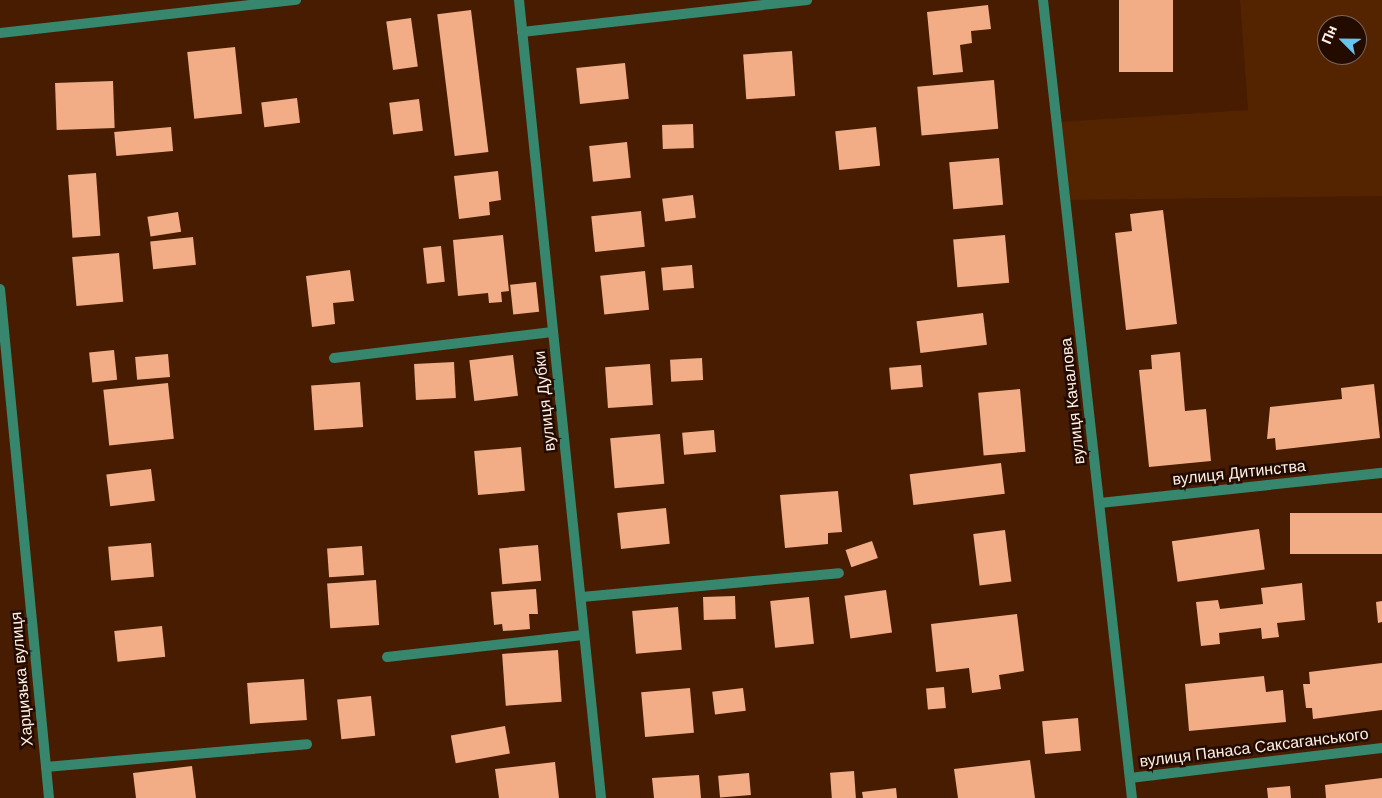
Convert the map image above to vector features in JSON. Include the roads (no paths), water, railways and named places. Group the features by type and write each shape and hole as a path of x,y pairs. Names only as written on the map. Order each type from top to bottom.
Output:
{"street":[{"path":"0,32 296,0"},
{"name":"вулиця Дубки","path":"519,0 552,332 582,598 583,636 601,798"},
{"path":"522,32 807,0"},
{"name":"вулиця Качалова","path":"1043,0 1132,798"},
{"name":"Харцизька вулиця","path":"0,289 48,798"},
{"path":"334,358 552,332"},
{"name":"вулиця Дитинства","path":"1100,503 1382,473"},
{"path":"582,598 840,573"},
{"path":"387,657 583,636"},
{"path":"46,767 307,744"},
{"name":"вулиця Панаса Саксаганського","path":"1130,778 1382,748"}]}
